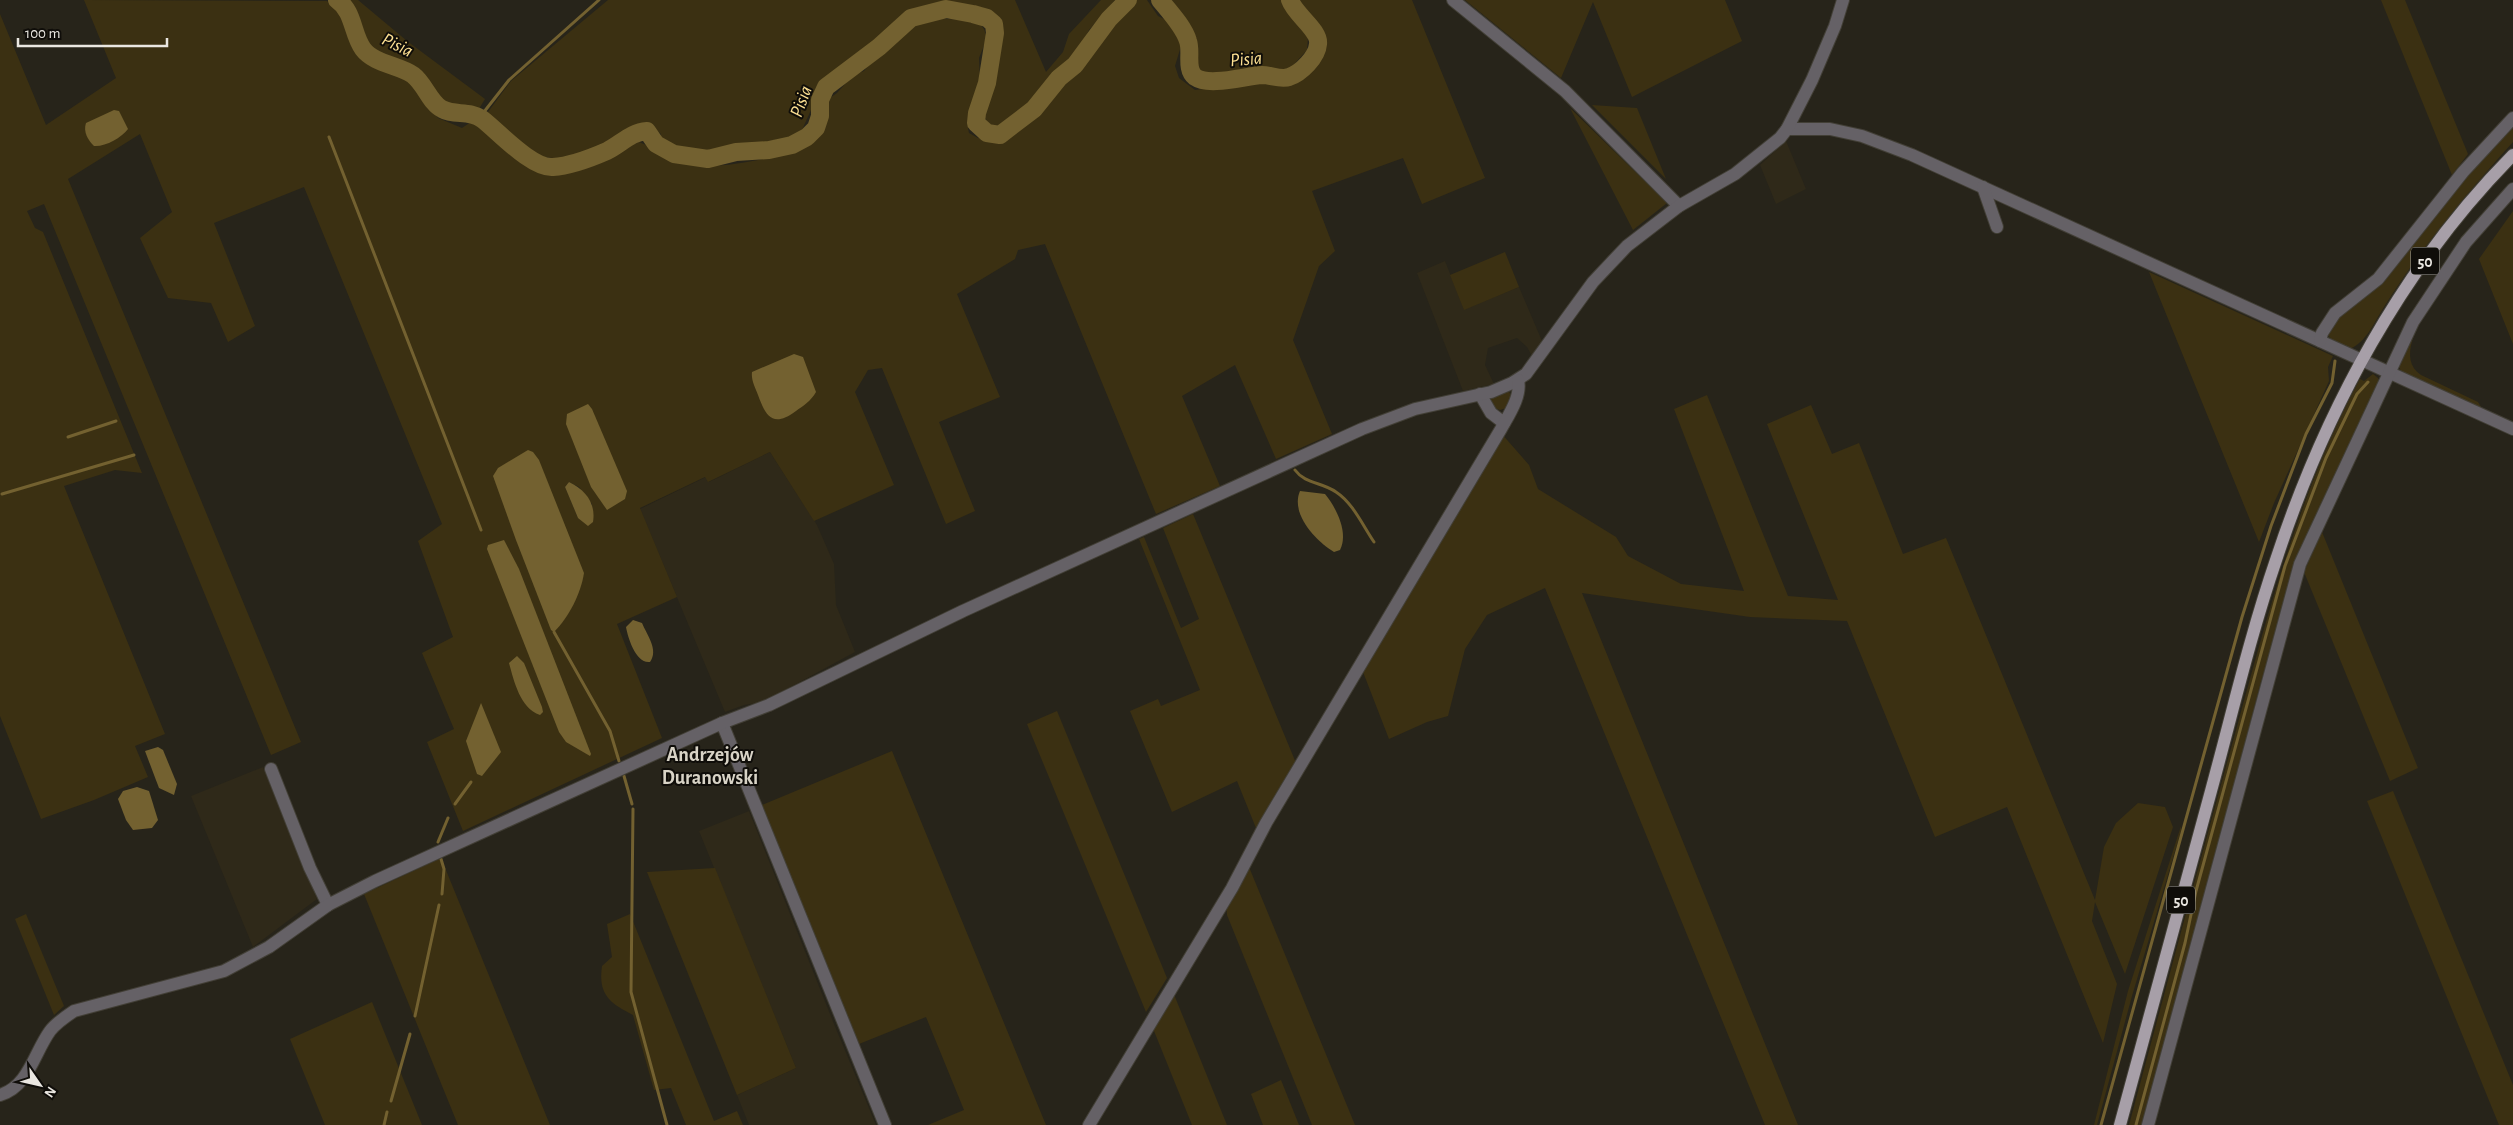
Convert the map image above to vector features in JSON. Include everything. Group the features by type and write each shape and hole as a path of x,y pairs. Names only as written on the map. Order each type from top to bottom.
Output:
{"main road":[{"name":"50","path":"2120,1125 2266,589 2308,471 2362,360 2422,266 2466,208 2513,155"}],"street":[{"path":"1454,0 1566,91 1679,206"},
{"path":"0,1095 12,1090 20,1082 50,1031 57,1023 74,1011 224,971 269,947 328,905 461,841 722,722 769,705 971,607 1362,429 1415,410 1480,394 1518,380 1537,360 1603,270 1640,234 1679,206 1735,174 1755,160 1787,129 1812,80 1835,26 1843,0"},
{"path":"2320,341 2322,333 2335,313 2378,279 2463,172 2513,118"},
{"path":"1787,129 1830,129 1862,136 1983,187 2513,429"},
{"path":"1983,187 1997,227"},
{"path":"2148,1125 2300,564 2413,322 2466,242 2513,189"},
{"path":"1089,1125 1232,888 1266,824 1357,674 1504,423 1516,398 1519,386 1518,380"},
{"path":"1480,394 1491,413 1504,423"},
{"path":"722,722 885,1125"},
{"path":"271,769 310,868 328,905"}],"shaded area":[{"path":"84,0 327,1 341,16 353,46 365,59 414,80 438,118 462,128 471,122 478,122 506,148 530,166 554,174 576,170 639,142 685,162 705,166 759,160 778,155 810,141 819,132 822,125 824,102 837,93 853,75 864,71 875,57 914,22 929,18 968,20 980,24 984,29 987,38 979,58 980,82 968,128 969,133 978,138 991,137 997,141 1006,141 1036,114 1099,44 1124,10 1136,0 1147,0 1158,16 1166,20 1180,41 1181,46 1175,66 1179,78 1195,90 1252,81 1279,85 1287,84 1297,79 1309,69 1323,53 1324,40 1317,28 1294,0 1412,0 1485,178 1422,204 1403,158 1312,191 1335,251 1319,266 1293,340 1332,434 1276,459 1235,365 1182,396 1220,486 1156,514 1045,244 1018,250 1015,259 957,294 1000,397 939,422 975,511 946,524 882,368 868,370 855,392 894,485 814,521 770,452 708,482 705,477 640,508 677,597 617,624 662,738 463,831 427,742 454,729 422,653 453,637 418,541 442,524 304,187 214,223 255,326 228,342 211,303 168,298 140,238 172,212 140,134 68,179 301,742 271,755 44,204 27,211 35,228 43,232 142,473 115,470 64,486 165,734 135,746 148,777 94,800 41,819 0,716 0,14 46,125 116,78","holes":["569,482 579,487 592,504 592,513 578,518 565,487"]},
{"path":"345,0 358,0 407,41 485,99 477,112 447,109 440,103 424,79 402,64 369,48 362,40 357,29 356,13"},
{"path":"608,0 1015,0 1046,72 1063,52 1069,34 1101,0 1115,0 1089,30 1081,47 1070,61 1026,108 1007,124 996,128 987,121 984,113 985,102 991,88 997,61 999,32 995,15 982,7 928,7 902,18 862,52 838,68 816,90 811,110 802,130 792,138 771,144 741,144 701,154 661,144 661,134 650,126 638,126 626,134 593,149 561,159 535,156 485,116 511,81"},
{"path":"1167,0 1282,0 1288,13 1308,37 1307,50 1288,71 1247,70 1221,75 1207,74 1200,71 1191,35"},
{"path":"1465,0 1725,0 1742,41 1632,97 1593,2 1561,78"},
{"path":"2381,0 2405,0 2468,154 2452,175"},
{"path":"1592,105 1637,108 1666,179"},
{"path":"1570,108 1667,203 1633,230"},
{"path":"114,110 119,111 128,129 112,141 94,146 87,136 85,130 86,123"},
{"path":"2513,122 2513,142 2478,181 2429,243 2398,285 2365,337 2355,347 2348,350 2331,339 2328,335 2330,327"},
{"path":"1786,141 1806,189 1776,204 1760,165"},
{"path":"2513,211 2513,344 2479,259"},
{"path":"1505,252 1519,287 1464,310 1450,275"},
{"path":"1445,261 1464,309 1519,287 1542,341 1532,356 1527,347 1517,338 1488,348 1485,365 1494,384 1463,391 1417,273"},
{"path":"2149,272 2333,356 2328,367 2329,381 2274,503 2259,542"},
{"path":"2427,305 2415,332 2410,351 2414,368 2421,375 2478,402 2483,410 2402,375 2399,366"},
{"path":"794,354 803,357 816,392 809,401 788,416 781,419 771,418 761,403 752,378 752,372"},
{"path":"2373,374 2378,378 2379,382 2269,656 2261,681 2145,1125 2129,1125 2247,689 2287,553 2320,464 2339,421 2360,379 2364,381"},
{"path":"1509,391 1511,396 1506,408 1500,410 1494,408 1489,398"},
{"path":"1707,395 1788,596 1838,600 1767,424 1811,405 1832,454 1859,443 1903,554 1946,538 2095,900 2104,847 2116,823 2138,803 2165,807 2173,827 2125,974 2095,902 2092,921 2117,984 2103,1043 2007,807 1935,837 1847,621 1750,617 1582,593 1798,1125 1765,1125 1545,588 1487,615 1465,649 1448,716 1427,722 1389,739 1363,672 1501,433 1529,465 1538,489 1616,537 1628,556 1681,584 1744,591 1674,409"},
{"path":"588,404 592,409 627,491 625,499 607,510 591,487 566,424 567,414"},
{"path":"528,450 533,452 539,460 584,573 574,604 554,632 551,630 493,476 498,468"},
{"path":"770,452 817,525 834,564 836,605 855,652 763,702 744,705 725,712 640,509 706,477 709,482"},
{"path":"569,482 585,493 591,504 594,515 593,522 588,526 578,518 565,487"},
{"path":"1300,491 1325,494 1329,499 1337,513 1342,528 1343,536 1340,550 1334,552 1306,526 1299,509"},
{"path":"1193,514 1296,763 1258,833 1237,781 1172,812 1130,711 1158,699 1161,706 1200,690 1139,539 1144,537 1181,628 1199,619 1163,528"},
{"path":"2322,532 2418,768 2390,781 2304,572"},
{"path":"504,540 519,569 591,754 590,756 566,742 559,732 487,549 488,545"},
{"path":"633,620 642,623 651,642 653,653 650,662 645,662 637,655 631,643 626,627"},
{"path":"517,656 524,663 542,707 543,712 540,715 527,706 516,686 509,663"},
{"path":"481,703 501,752 482,776 477,774 466,741"},
{"path":"1057,711 1167,978 1146,1012 1027,724"},
{"path":"158,747 163,750 177,784 174,795 159,788 145,751"},
{"path":"892,751 1046,1125 928,1125 964,1110 926,1017 859,1044 762,805"},
{"path":"263,767 317,899 253,947 191,796"},
{"path":"137,787 149,791 158,820 152,828 133,830 126,820 118,799 123,791"},
{"path":"2393,791 2513,1085 2513,1125 2499,1125 2367,801"},
{"path":"749,811 876,1125 749,1125 737,1095 796,1068 699,831"},
{"path":"2181,826 2097,1125 2094,1125 2128,991"},
{"path":"441,858 550,1125 458,1125 364,894"},
{"path":"1249,867 1355,1125 1312,1125 1227,915 1226,902"},
{"path":"715,868 796,1068 737,1095 647,872"},
{"path":"26,914 64,1006 54,1015 15,919"},
{"path":"630,914 714,1121 737,1111 743,1125 686,1125 671,1088 654,1090 633,1015 612,1002 604,991 602,984 602,966 612,957 607,924"},
{"path":"1173,992 1227,1125 1192,1125 1152,1026"},
{"path":"372,1002 422,1125 325,1125 290,1039"},
{"path":"1281,1080 1299,1125 1263,1125 1251,1094"}],"waterway":[{"name":"Pisia","path":"337,0 347,10 359,43 373,58 413,75 434,102 442,109 477,116 526,156 535,162 553,167 594,156 607,151 631,136 647,131 656,144 674,154 708,159 736,152 769,150 792,145 807,137 816,128 820,116 820,100 826,87 879,47 911,18 946,9 987,18 994,24 995,33 987,83 977,113 976,123 987,133 1000,135 1034,109 1059,78 1075,65 1109,19 1128,0"},
{"path":"480,117 509,80 599,0"},
{"name":"Pisia","path":"1160,0 1176,19 1186,36 1189,45 1189,65 1192,74 1201,80 1209,81 1262,75 1286,78 1294,75 1308,64 1315,54 1318,39 1290,0"},
{"path":"329,137 481,530"},
{"path":"2101,1125 2242,617 2271,526 2306,434 2332,383 2335,361"},
{"path":"2136,1125 2185,943 2196,891 2285,566 2326,458 2357,394 2368,382"},
{"path":"68,437 116,421"},
{"path":"2,494 134,455"},
{"path":"1295,470 1304,478 1336,492 1348,502 1374,542"},
{"path":"554,632 610,731 619,761"},
{"path":"624,776 632,804"},
{"path":"455,804 471,782"},
{"path":"633,809 631,992 667,1125"},
{"path":"438,842 448,818"},
{"path":"441,859 444,869 442,894"},
{"path":"415,1016 439,905"},
{"path":"391,1101 410,1034"},
{"path":"384,1125 387,1112"}],"district":[{"name":"Andrzejów Duranowski","path":"710,766"}]}
